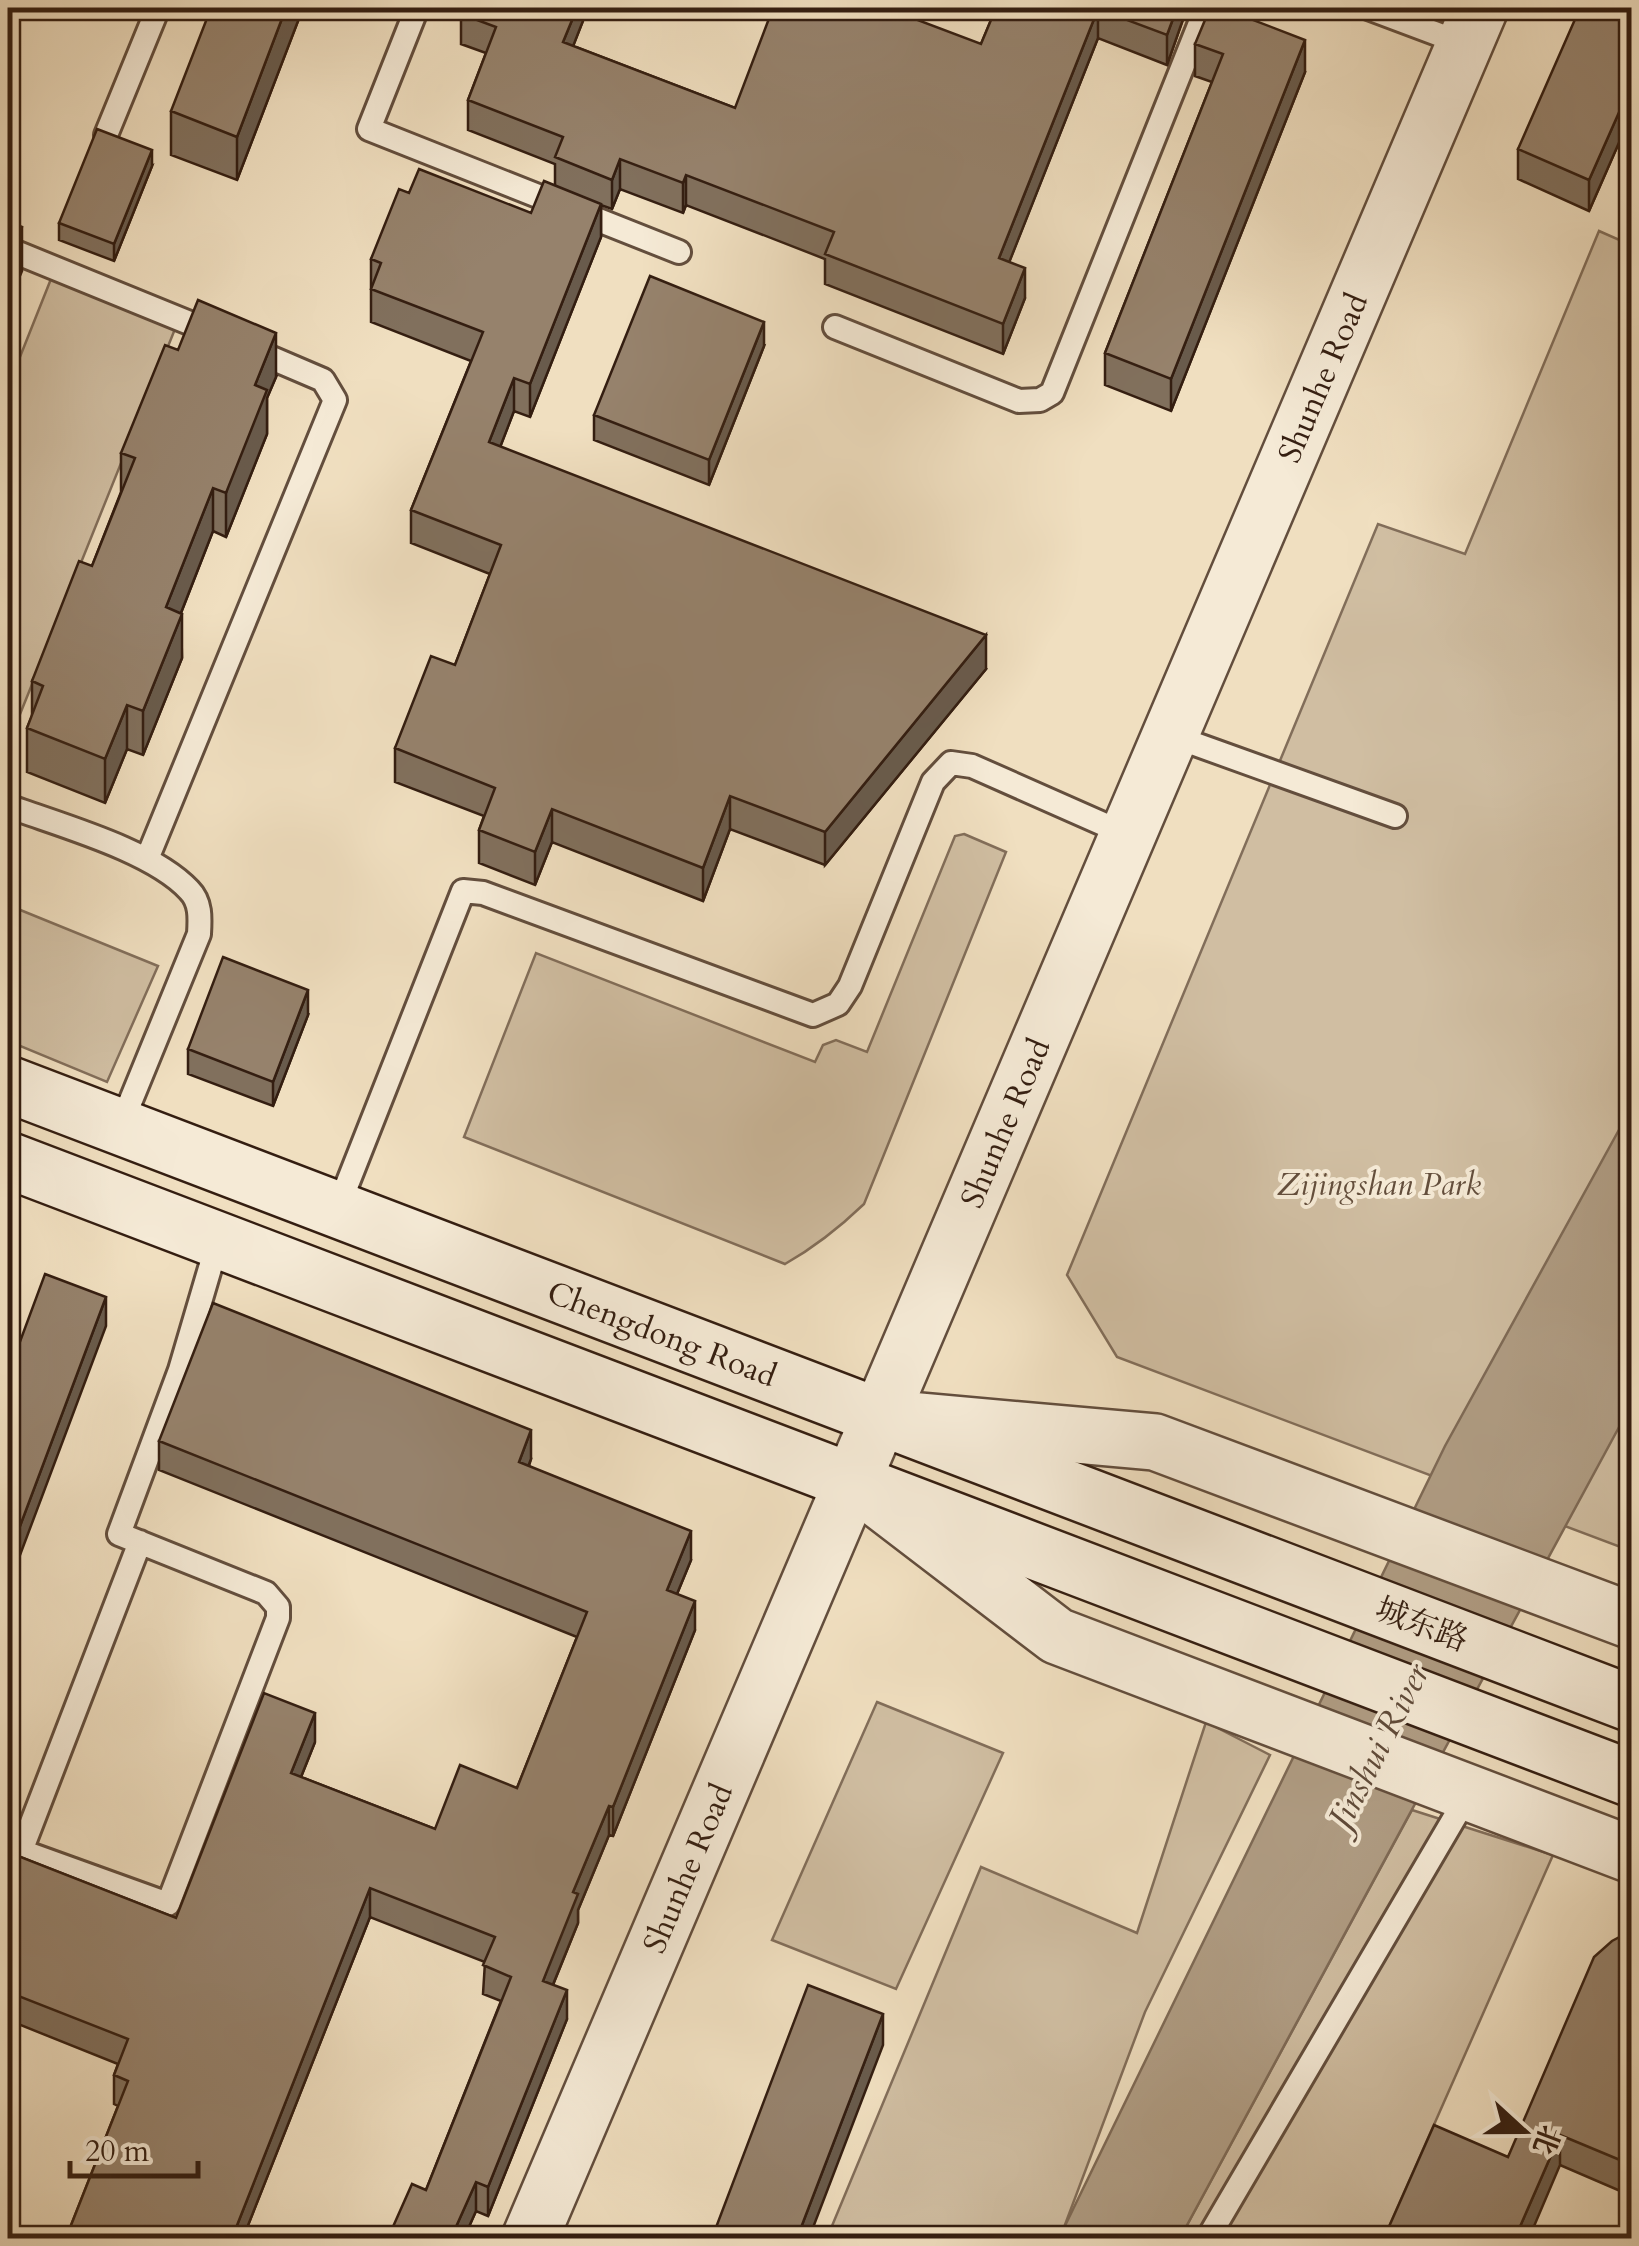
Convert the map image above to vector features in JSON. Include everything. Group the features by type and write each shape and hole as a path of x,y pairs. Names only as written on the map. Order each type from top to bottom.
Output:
{"street":[{"name":"Shunhe Road","path":"530,2238 856,1484 880,1418 1472,26"},
{"name":"Chengdong Road","path":"8,1084 1317,1585"},
{"path":"8,1160 1632,1779"},
{"path":"880,1418 1156,1442 1632,1621"},
{"path":"856,1484 1057,1636 1632,1855"},
{"name":"城东路","path":"1317,1585 1632,1704"}],"lane":[{"path":"106,135 158,8"},
{"path":"416,8 369,128 679,252"},
{"path":"835,327 1019,401 1040,400 1052,393 1206,8"},
{"path":"1368,8 1472,26"},
{"path":"8,249 323,380 335,400 147,859"},
{"path":"1170,735 1395,816"},
{"path":"337,1210 464,892 483,893 812,1016 838,1004 850,986 932,782 951,763 972,766 1128,835"},
{"path":"8,806 147,859 191,891 200,911 199,934 120,1127"},
{"path":"140,1542 20,1851 168,1904 278,1618 278,1607 266,1592 140,1542 119,1534 180,1370 218,1240"},
{"path":"1208,2238 1469,1793"}],"green space":[{"name":"Zijingshan Park","path":"1599,231 1631,245 1631,1551 1117,1357 1067,1275 1378,524 1465,554"},
{"path":"51,279 175,329 8,744 8,387"},
{"path":"964,834 1006,852 864,1204 796,1258 785,1264 464,1137 536,953 815,1062 823,1045 836,1040 867,1052 955,836"},
{"path":"8,905 158,966 107,1082 8,1041"},
{"path":"877,1702 1003,1753 896,1989 772,1940"},
{"path":"1206,1722 1270,1755 1145,2012 1060,2238 827,2238 981,1867 1137,1933"},
{"path":"1412,1810 1553,1855 1384,2238 1180,2238"}],"water":[{"name":"Jinshui River","path":"1631,1108 1631,1405 1180,2238 1059,2238 1445,1446"}],"building":[{"path":"211,8 286,8 237,137 171,111"},
{"path":"464,8 577,8 563,42 735,108 773,8 886,8 981,44 996,8 1177,8 1167,35 1098,9 999,258 1025,268 1003,324 825,254 834,232 686,175 683,183 620,159 612,180 555,157 563,137 468,100 496,27 461,14"},
{"path":"1210,8 1222,8 1305,40 1171,379 1105,353 1223,54 1195,44"},
{"path":"1580,8 1632,8 1632,83 1589,180 1518,149"},
{"path":"97,129 152,150 114,244 59,223"},
{"path":"419,169 531,213 544,181 601,204 530,384 514,378 489,442 986,635 825,832 730,796 703,868 552,809 535,852 479,830 495,788 395,748 431,656 455,665 501,545 411,510 483,332 371,289 381,263 371,259 399,189 409,193"},
{"path":"8,221 22,227 8,262"},
{"path":"650,276 764,322 709,460 594,415"},
{"path":"198,300 276,333 255,385 267,390 226,493 213,488 166,607 182,614 143,711 127,705 105,759 27,728 43,686 32,681 79,561 92,566 135,458 121,453 165,345 178,350"},
{"path":"223,957 308,990 273,1082 188,1049"},
{"path":"45,1274 106,1297 8,1558 8,1374"},
{"path":"213,1303 531,1430 519,1462 691,1531 667,1590 695,1601 613,1807 609,1806 573,1892 578,1894 543,1981 567,1990 488,2187 476,2182 451,2238 388,2238 412,2184 426,2190 511,1977 483,1965 495,1937 370,1888 232,2238 66,2238 128,2081 114,2075 128,2039 8,1992 8,1852 176,1918 264,1693 315,1713 291,1773 435,1829 460,1765 517,1788 587,1612 159,1441"},
{"path":"1629,1932 1632,2165 1560,2135 1515,2238 1384,2238 1434,2125 1508,2157 1594,1957"},
{"path":"808,1985 883,2014 797,2238 712,2238"}]}
